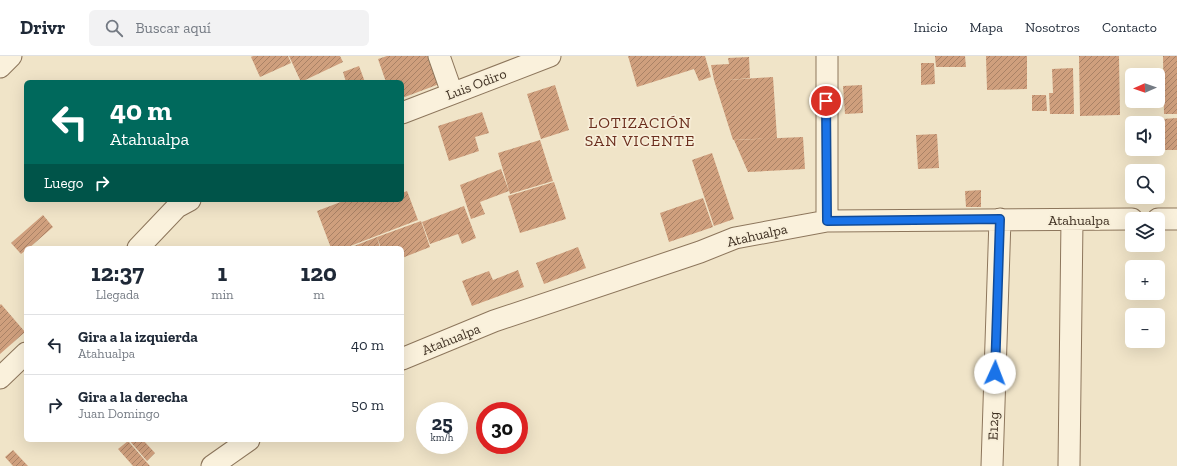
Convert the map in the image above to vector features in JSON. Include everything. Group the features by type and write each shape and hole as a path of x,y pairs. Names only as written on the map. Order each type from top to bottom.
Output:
{"street":[{"path":"0,67 11,56"},
{"path":"439,56 452,93"},
{"name":"Luis Odiro","path":"404,112 550,56"},
{"path":"826,56 827,221"},
{"path":"151,244 177,207 186,202"},
{"name":"E12g","path":"992,466 1000,219"},
{"name":"Atahualpa","path":"404,358 494,321 700,252 735,238 827,221 1125,219"},
{"path":"1165,219 1177,219"},
{"path":"1069,466 1072,220"},
{"path":"0,378 24,355"},
{"path":"212,466 246,442"}],"building":[{"path":"288,56 291,63 260,77 251,57"},
{"path":"289,56 340,56 343,62 305,80 300,80"},
{"path":"387,56 432,56 442,83 404,97 404,80 385,80 378,59"},
{"path":"628,56 705,56 711,77 699,81 694,69 637,87"},
{"path":"935,56 965,56 966,67 936,67"},
{"path":"986,56 1027,56 1027,89 987,90"},
{"path":"1079,56 1119,56 1120,115 1080,116"},
{"path":"1163,56 1177,56 1177,114 1164,114 1165,68 1163,68"},
{"path":"749,57 750,78 729,80 773,77 777,138 733,140 714,80 711,65 729,64 728,58"},
{"path":"921,63 934,63 935,84 921,85"},
{"path":"359,66 364,80 345,80 343,72"},
{"path":"1073,68 1074,114 1050,114 1049,93 1053,93 1052,69"},
{"path":"555,85 569,130 541,139 527,94"},
{"path":"862,85 863,113 845,114 843,86"},
{"path":"1032,95 1046,95 1047,111 1032,111"},
{"path":"482,112 489,133 475,137 479,151 449,161 438,126"},
{"path":"1177,118 1177,150 1165,150 1165,119"},
{"path":"937,134 939,168 918,169 916,135"},
{"path":"803,137 805,169 748,172 734,140"},
{"path":"540,140 553,181 510,194 498,153"},
{"path":"712,153 734,219 714,226 692,160"},
{"path":"501,169 509,191 480,202 485,214 471,219 460,185"},
{"path":"554,182 566,219 520,233 508,196"},
{"path":"981,190 981,207 966,207 965,191"},
{"path":"407,191 418,220 350,246 330,246 317,211 341,202 404,202 404,192"},
{"path":"703,198 713,227 669,242 660,213"},
{"path":"464,206 476,238 462,244 458,234 430,244 422,222"},
{"path":"43,215 53,227 31,246 24,246 24,252 21,254 11,243"},
{"path":"421,221 430,247 404,257 404,246 380,246 377,237"},
{"path":"377,237 379,246 354,246"},
{"path":"578,247 586,268 544,284 536,263"},
{"path":"518,270 524,287 472,306 462,281 489,271 493,280"},
{"path":"1,304 24,331 24,333 0,354"},
{"path":"129,442 150,466 133,466 118,449"},
{"path":"131,442 145,442 155,453 147,461"},
{"path":"13,450 28,466 13,466 5,457"}],"district":[{"name":"LOTIZACIÓN SAN VICENTE","path":"640,131"}],"route":[{"path":"826,101 827,221 1000,219 995,373"}]}
